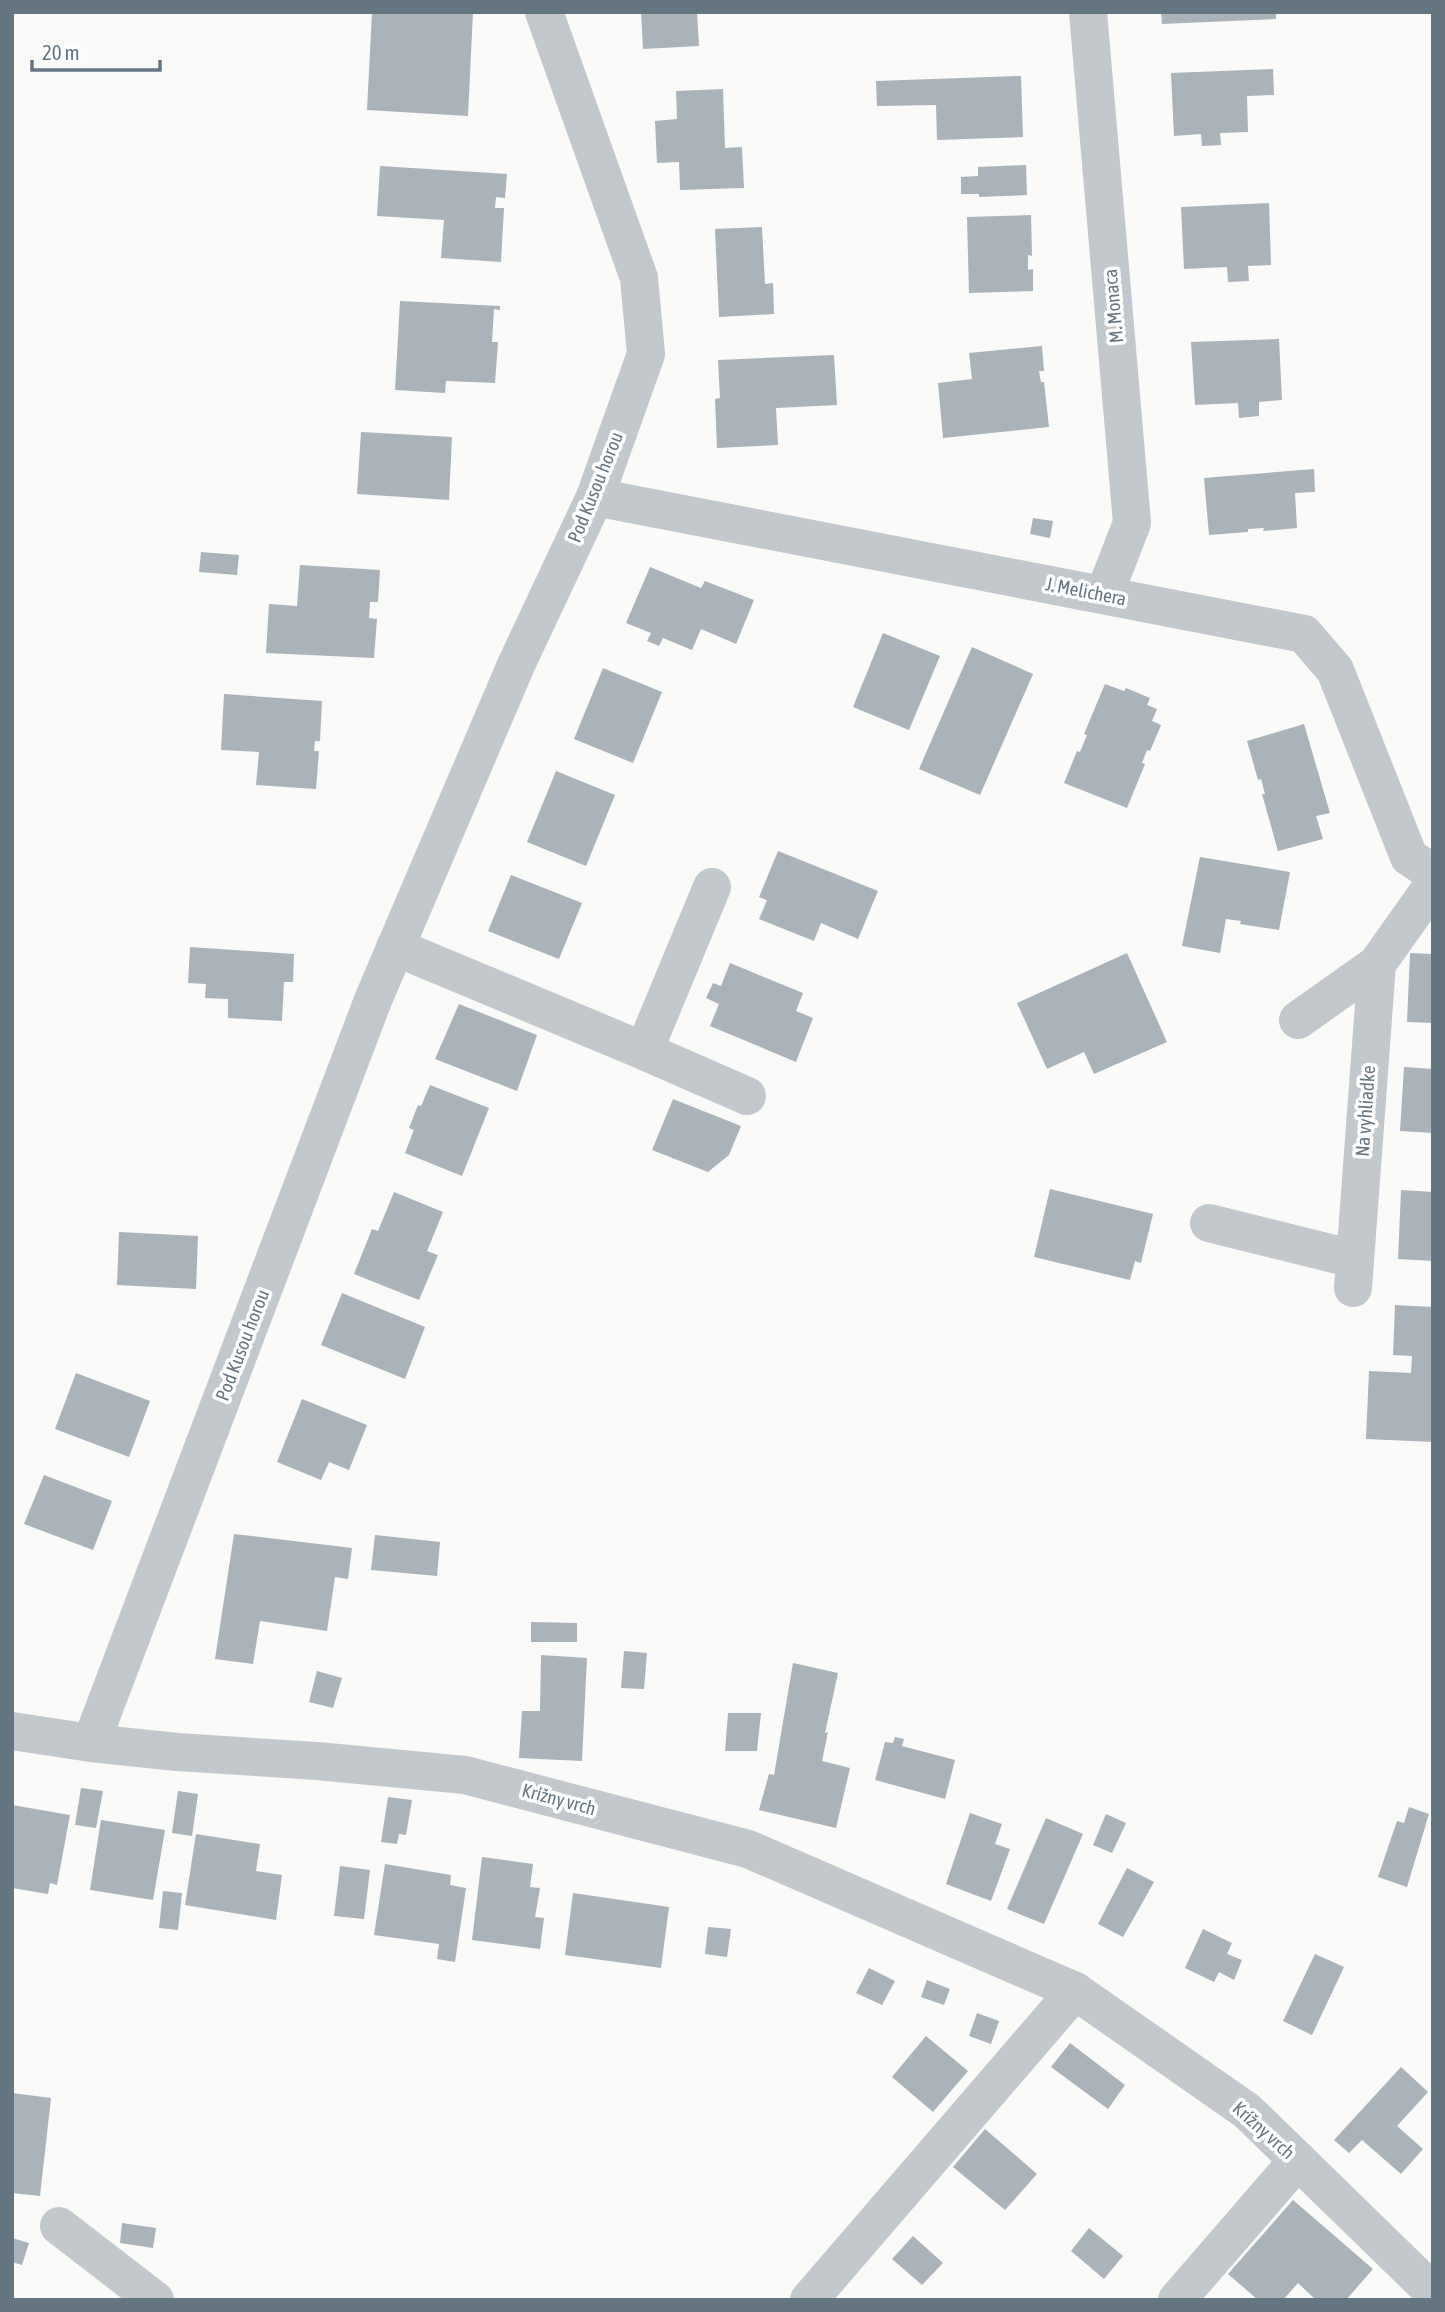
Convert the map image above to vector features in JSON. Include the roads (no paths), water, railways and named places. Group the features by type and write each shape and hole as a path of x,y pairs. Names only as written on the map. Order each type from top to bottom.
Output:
{"street":[{"name":"Pod Kusou horou","path":"91,1743 373,1000 516,665 594,497 646,354 639,278 544,12"},
{"name":"M. Monaca","path":"1088,12 1132,523 1104,595"},
{"name":"J. Melichera","path":"594,497 1304,634 1335,670 1409,857 1433,873"},
{"path":"1298,1020 1377,964 1433,885"},
{"path":"643,1051 712,887"},
{"path":"395,947 747,1096"},
{"name":"Na vyhliadke","path":"1209,1223 1353,1274 1377,964"},
{"name":"Krížny vrch","path":"12,1731 91,1743 465,1775 748,1849 1075,1991 1247,2111 1433,2292"},
{"path":"809,2300 1075,1991"},
{"path":"1177,2300 1298,2160"},
{"path":"59,2226 155,2300"}]}
